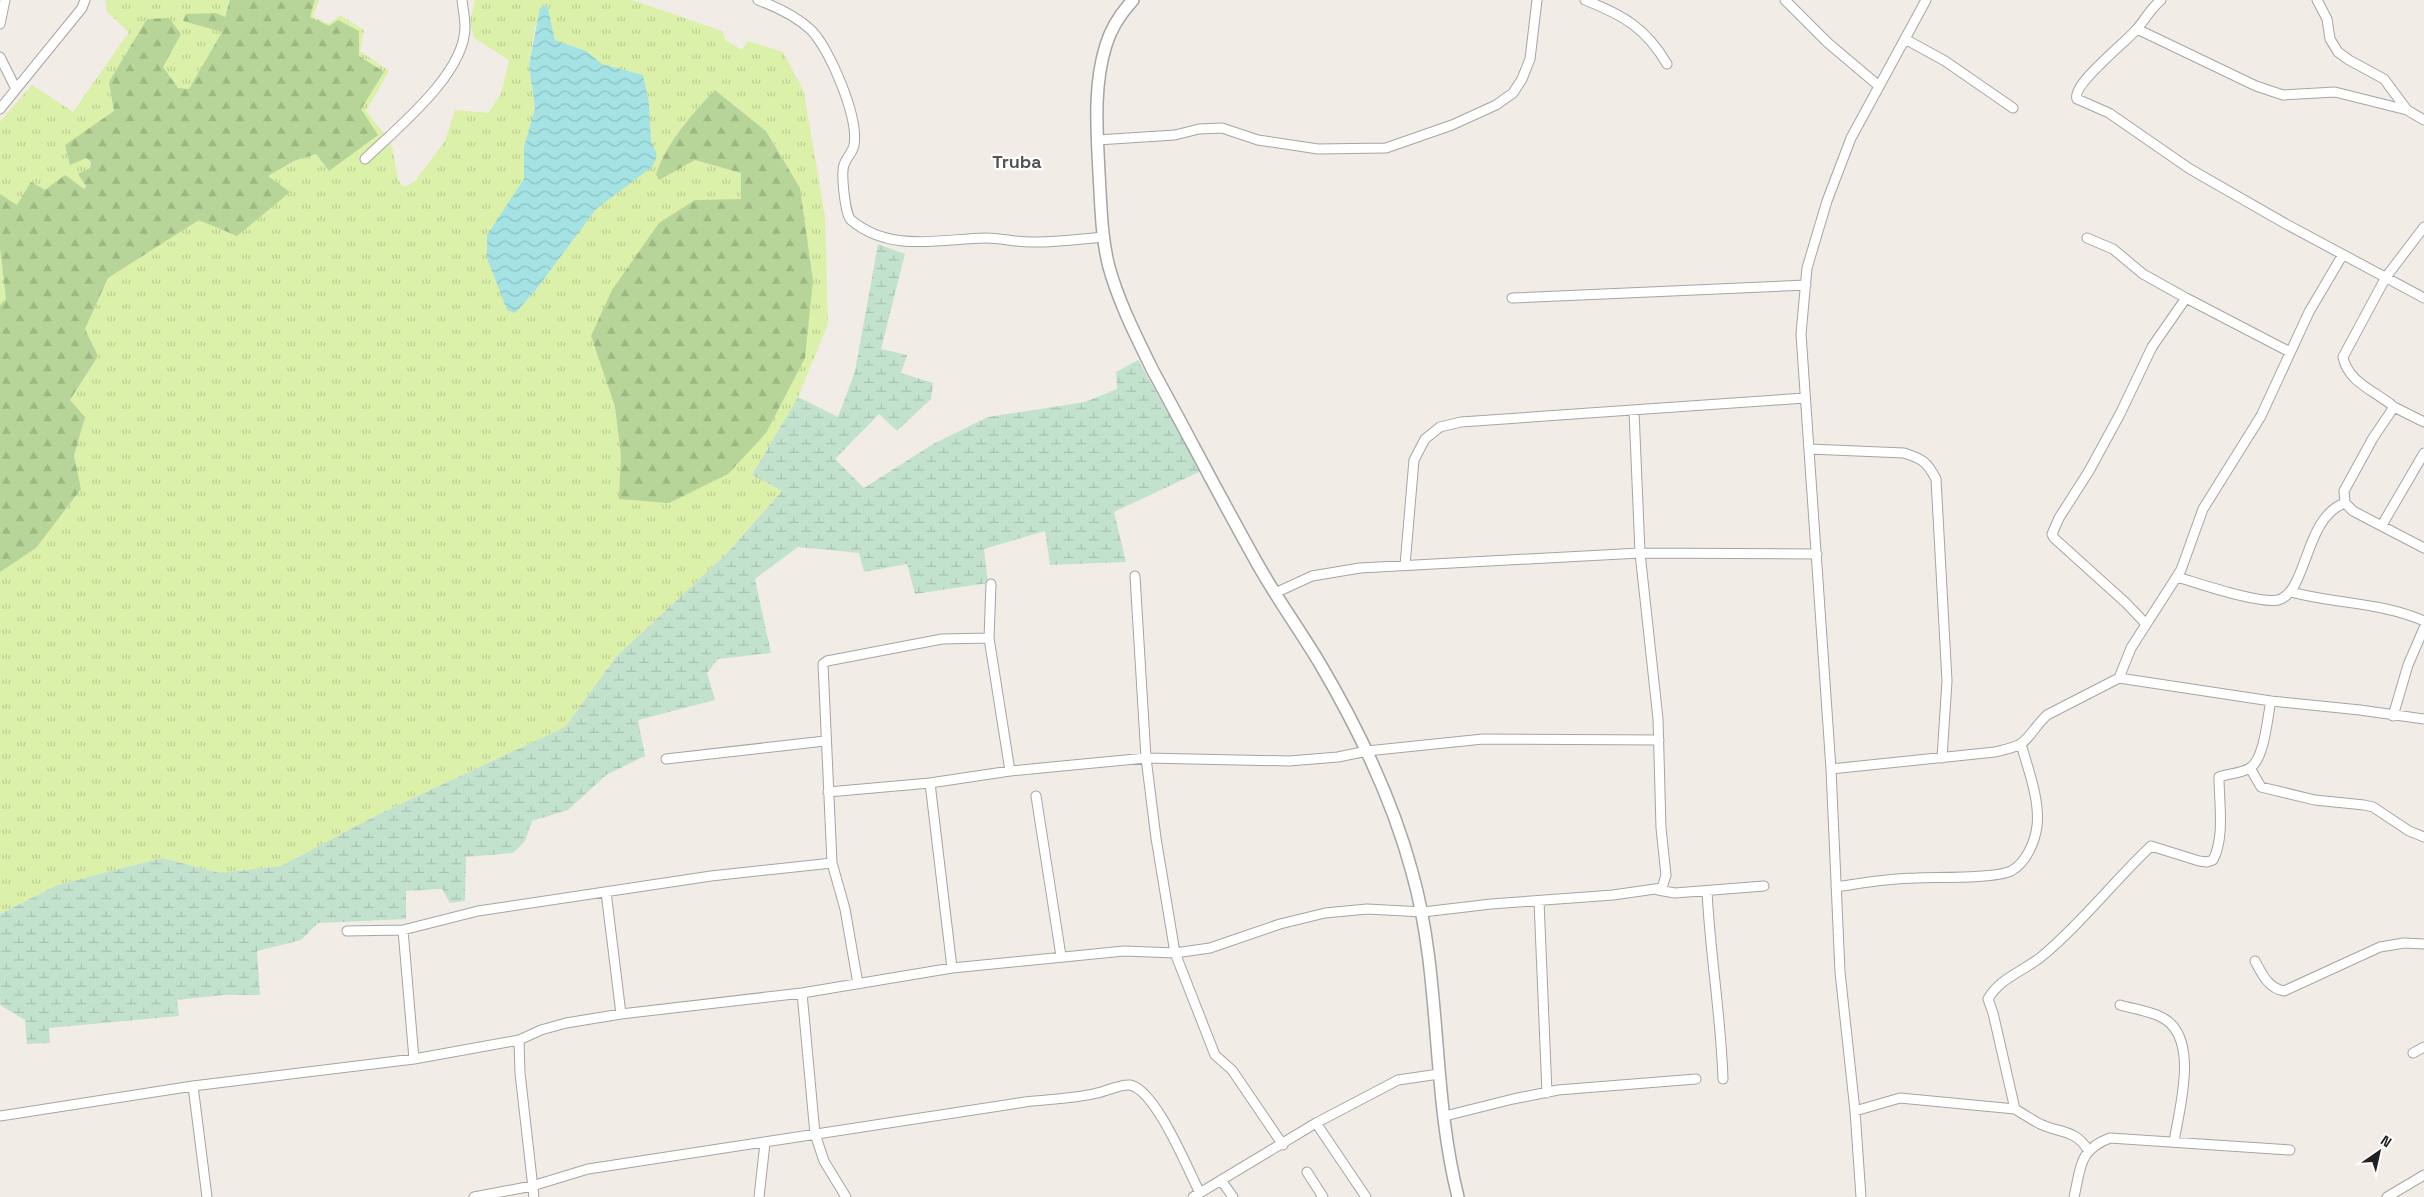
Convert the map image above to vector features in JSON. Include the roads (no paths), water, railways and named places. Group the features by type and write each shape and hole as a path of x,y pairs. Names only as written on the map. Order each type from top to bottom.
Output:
{"street":[{"path":"0,24 5,0"},
{"path":"0,109 82,8 85,0"},
{"path":"365,159 429,98 455,64 465,28 462,0"},
{"path":"758,0 782,10 811,30 833,64 853,124 854,146 844,165 842,174 847,215 852,221 884,239 912,242 984,238 1036,242 1103,237"},
{"path":"1133,0 1116,22 1106,43 1097,94 1103,237 1110,269 1136,337 1275,593 1319,663 1367,751 1388,799 1412,869 1423,912 1439,1074 1458,1197"},
{"path":"1098,140 1175,135 1199,129 1222,128 1258,140 1318,149 1386,148 1452,125 1496,105 1513,93 1522,79 1530,58 1537,0"},
{"path":"1585,0 1630,20 1656,44 1667,64"},
{"path":"1785,0 1828,43 1879,86"},
{"path":"1861,1197 1855,1110 1840,972 1831,768 1801,334 1808,268 1831,192 1851,138 1926,0"},
{"path":"2161,0 2146,15 2137,29 2093,72 2077,92 2077,100 2109,114 2190,169 2342,256 2424,298"},
{"path":"2317,0 2327,20 2330,39 2338,52 2349,60 2384,78 2407,110"},
{"path":"2137,29 2256,86 2283,95 2335,92 2407,110 2424,120"},
{"path":"1905,38 1945,61 2013,108"},
{"path":"0,57 16,89"},
{"path":"2424,227 2386,277 2343,357 2345,368 2354,378 2394,407 2424,422"},
{"path":"2086,238 2113,249 2143,274 2290,352"},
{"path":"2119,678 2131,648 2177,578 2203,509 2261,416 2309,312 2342,256"},
{"path":"1512,298 1806,285"},
{"path":"2146,624 2126,602 2054,538 2052,534 2059,518 2089,471 2120,414 2152,347 2186,298"},
{"path":"1405,564 1414,460 1425,439 1440,427 1461,422 1805,398"},
{"path":"2394,407 2373,438 2344,491 2345,503 2353,511 2424,548"},
{"path":"1634,411 1640,553 1659,740 1660,828 1666,875 1664,885 1658,890"},
{"path":"1809,449 1904,453 1918,457 1928,464 1936,478 1947,681 1942,758"},
{"path":"2382,525 2424,453"},
{"path":"2177,578 2258,599 2278,600 2291,592 2314,536 2328,513 2335,506 2345,503"},
{"path":"1275,593 1312,576 1360,568 1405,564 1640,553 1816,554"},
{"path":"1134,576 1146,758 1156,838 1175,953 1215,1055 1232,1070 1283,1145"},
{"path":"991,584 988,638 1010,771"},
{"path":"2291,592 2322,601 2389,608 2424,621"},
{"path":"2393,716 2408,665 2424,628"},
{"path":"858,984 845,909 832,863 823,664 827,660 942,639 988,638"},
{"path":"1831,768 1995,752 2021,744 2037,724 2047,716 2119,678 2270,701 2360,710 2424,719"},
{"path":"2015,1109 1994,1013 1988,999 1993,990 2013,973 2046,952 2151,846 2200,861 2207,862 2213,860 2216,854 2219,830 2219,777 2250,768 2258,759 2270,701"},
{"path":"828,792 930,783 1010,771 1146,758 1289,761 1338,757 1367,751 1484,739 1659,740"},
{"path":"666,759 825,741"},
{"path":"1836,887 1882,880 1945,878 2002,873 2014,869 2028,853 2037,827 2034,795 2021,744"},
{"path":"2250,768 2261,787 2315,800 2364,805 2373,808 2409,831 2424,837"},
{"path":"930,783 952,968"},
{"path":"1036,796 1061,956"},
{"path":"347,931 403,930 478,911 711,876 832,863"},
{"path":"0,1116 193,1086 414,1059 519,1040 541,1030 566,1023 621,1014 802,993 952,968 1124,951 1175,953 1210,948 1280,924 1325,914 1366,909 1423,912 1658,890 1675,893 1764,886"},
{"path":"1707,891 1709,940 1722,1036 1723,1079"},
{"path":"606,892 621,1014"},
{"path":"1539,901 1546,1092"},
{"path":"403,930 414,1059"},
{"path":"2255,961 2266,980 2276,990 2284,992 2380,947 2404,943 2424,944"},
{"path":"802,993 815,1134 824,1161 846,1197"},
{"path":"2120,1005 2162,1018 2174,1027 2182,1041 2186,1060 2174,1142"},
{"path":"519,1040 520,1073 534,1197"},
{"path":"2413,1053 2424,1047"},
{"path":"474,1197 532,1186 588,1169 1025,1102 1096,1094 1128,1085 1136,1087 1145,1094 1164,1119 1196,1195 1316,1124 1398,1080 1439,1074"},
{"path":"1445,1116 1546,1092 1696,1079"},
{"path":"193,1086 207,1197"},
{"path":"1855,1110 1900,1098 2015,1109 2041,1124 2069,1133 2082,1141 2088,1150"},
{"path":"1316,1124 1366,1197"},
{"path":"2074,1197 2083,1160 2088,1150 2095,1144 2110,1138 2290,1150"},
{"path":"759,1197 765,1143"},
{"path":"1307,1172 1323,1197"},
{"path":"2386,1197 2424,1175"},
{"path":"1221,1180 1233,1197"}],"water":[{"path":"547,5 555,40 586,51 602,64 643,75 649,102 651,140 657,156 652,167 596,209 535,291 515,313 507,310 487,258 487,235 524,179 524,147 535,108 529,65 540,8"}],"district":[{"name":"Truba","path":"1017,162"}]}
